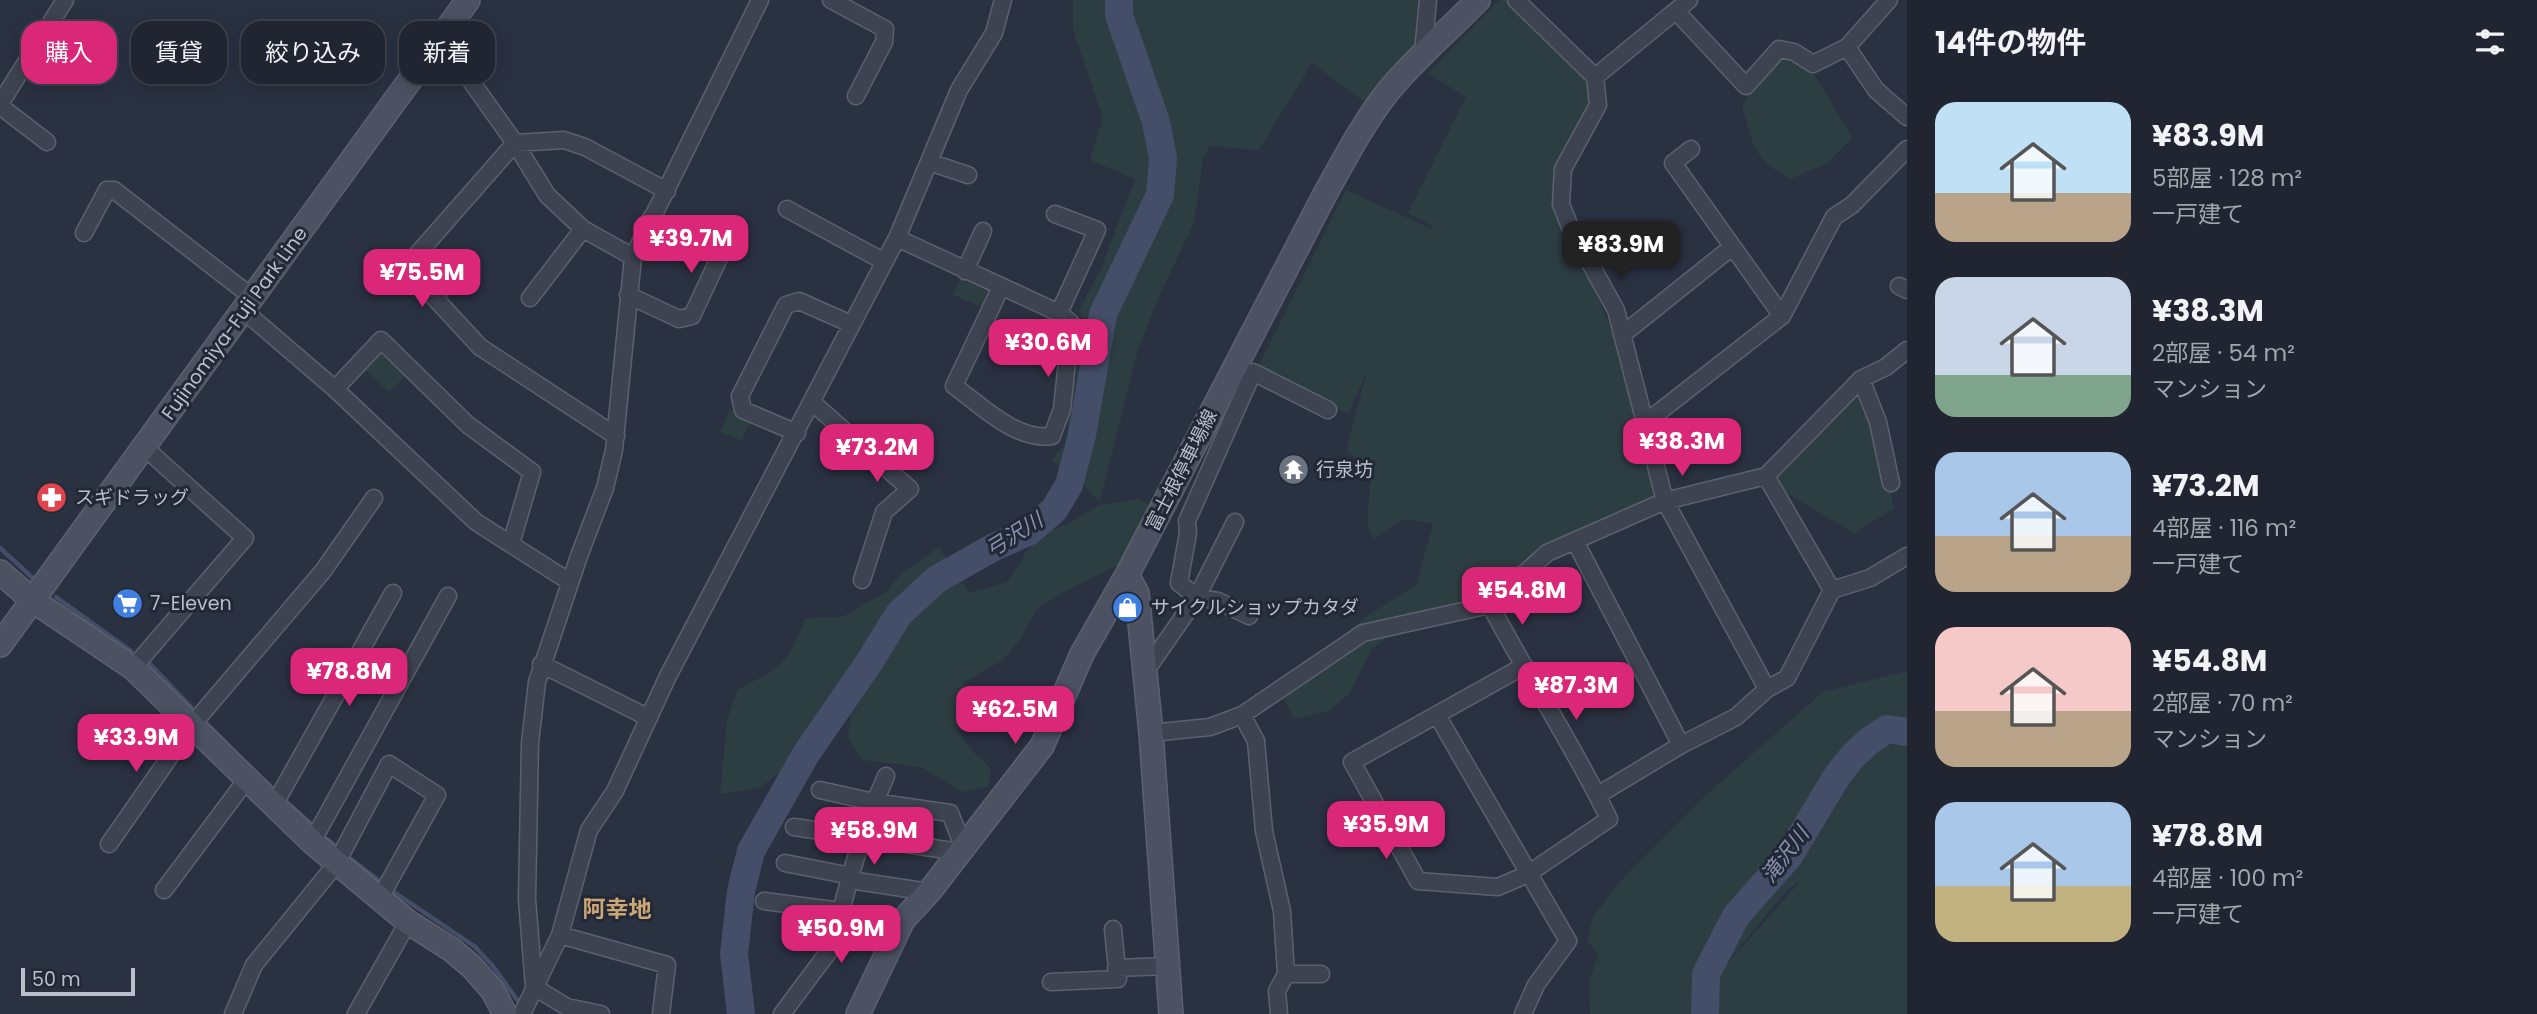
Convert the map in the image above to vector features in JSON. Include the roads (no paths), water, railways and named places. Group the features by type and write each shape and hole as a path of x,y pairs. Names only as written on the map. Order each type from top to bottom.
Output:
{"main road":[{"name":"Fujinomiya-Fuji Park Line","path":"453,21 467,0"},
{"name":"富士根停車場線","path":"858,1014 903,920 929,892 1042,746 1082,654 1127,575 1355,140 1388,91 1478,0"},
{"name":"Fujinomiya-Fuji Park Line","path":"0,645 408,84"},
{"path":"0,572 32,600 133,668 336,864 408,922 452,950 472,967 493,991 505,1014"},
{"path":"1127,575 1137,593 1145,672 1171,1014"}],"street":[{"path":"47,142 0,105 65,0"},
{"path":"534,987 527,899 530,743 541,664 551,644 570,582 605,488 616,436 633,257 760,0"},
{"path":"831,0 885,29 884,41 856,96"},
{"path":"522,1014 560,935 589,830 615,791 668,676 897,238 959,90 994,33 1003,0"},
{"path":"1423,53 1428,0"},
{"path":"1516,0 1595,77 1598,105 1563,169 1561,204 1570,227 1616,310 1665,501 1767,689"},
{"path":"1595,77 1683,5 1746,86 1779,49 1794,52 1812,64 1847,47 1889,0"},
{"path":"1847,47 1876,90 1907,117"},
{"path":"473,84 547,195 583,229 633,257"},
{"path":"616,436 480,346 406,267 515,144 564,140 584,147 667,191"},
{"path":"1691,149 1673,163 1782,316"},
{"path":"1645,423 1782,316 1834,218 1852,205 1907,149"},
{"path":"929,162 968,175"},
{"path":"84,233 107,190 114,190 248,304 476,522 570,582"},
{"path":"787,209 885,262"},
{"path":"1055,214 1097,230 1059,313"},
{"path":"628,295 679,319 692,316 722,254 651,218"},
{"path":"530,298 583,229"},
{"path":"965,271 984,230"},
{"path":"897,238 1059,313 1071,323 1062,409 1052,436 1040,438 1013,428 954,386 1001,287"},
{"path":"1622,334 1732,247"},
{"path":"435,296 456,274"},
{"path":"797,433 743,410 740,396 786,305 800,301 851,324"},
{"path":"335,389 380,340 468,425 532,472 511,544"},
{"path":"1151,733 1210,727 1242,715 1363,633 1490,605 1547,553 1665,501 1766,476 1861,379 1886,367 1907,350"},
{"path":"1250,616 1218,601 1197,597 1179,583 1188,533 1187,521 1253,372 1328,410"},
{"path":"1861,379 1878,422 1891,482"},
{"path":"812,402 910,489 884,512 862,580"},
{"path":"133,668 246,538 144,447"},
{"path":"1766,476 1832,590"},
{"path":"109,844 192,725 323,571 373,498"},
{"path":"1145,672 1197,597 1235,522"},
{"path":"1575,541 1681,745"},
{"path":"1598,795 1681,745 1735,717 1767,689 1787,678 1832,590 1870,578 1907,556"},
{"path":"274,805 393,593"},
{"path":"312,842 448,596"},
{"path":"1490,605 1522,667 1609,818 1528,874 1498,887 1418,881 1352,762 1522,667"},
{"path":"541,664 649,718"},
{"path":"1242,715 1256,741 1264,831 1282,911 1286,974 1277,991 1279,1014"},
{"path":"1437,715 1568,941 1536,985 1523,1014"},
{"path":"233,1014 254,965 336,864 389,764 437,795 380,898"},
{"path":"782,1014 832,947 874,802 886,776"},
{"path":"164,890 247,779"},
{"path":"794,827 961,849 950,814 820,790"},
{"path":"785,863 929,892"},
{"path":"764,901 841,911"},
{"path":"832,947 903,920"},
{"path":"356,1014 408,922"},
{"path":"1051,982 1118,979 1112,929"},
{"path":"560,935 667,965 661,1014"},
{"path":"1116,968 1167,966"},
{"path":"1286,974 1321,974"},
{"path":"534,987 567,1007 601,1014"}],"waterway":[{"name":"弓沢川","path":"741,1014 734,954 741,891 751,851 806,754 899,614 937,579 994,547 1028,532 1054,510 1069,485 1082,435 1103,314 1160,195 1163,158 1156,122 1119,15 1119,0"},
{"path":"0,548 35,580"},
{"path":"56,597 131,651"},
{"path":"150,664 191,707"},
{"path":"208,725 227,744"},
{"name":"滝沢川","path":"1705,1014 1706,974 1736,916 1789,856 1837,776 1853,756 1887,729 1907,732"},
{"path":"291,806 310,823"},
{"path":"327,839 333,844"},
{"path":"351,859 377,879"},
{"path":"394,892 474,946 492,965 518,1001"}],"place":[{"name":"行泉坊","path":"1293,469"},
{"name":"スギドラッグ","path":"52,497"},
{"name":"7-Eleven","path":"127,603"},
{"name":"サイクルショップカタダ","path":"1128,607"}],"district":[{"name":"阿幸地","path":"617,909"}]}
